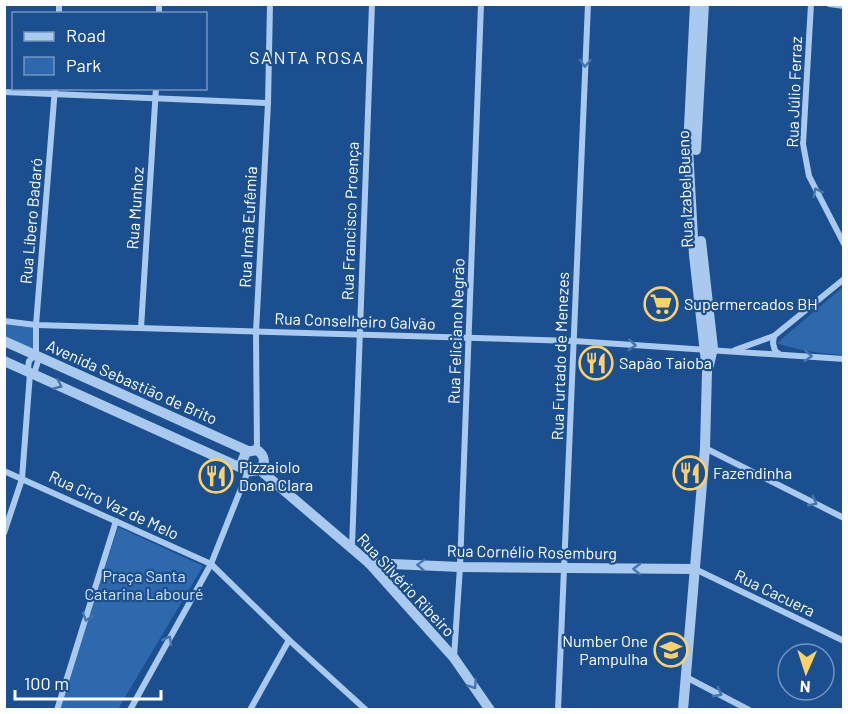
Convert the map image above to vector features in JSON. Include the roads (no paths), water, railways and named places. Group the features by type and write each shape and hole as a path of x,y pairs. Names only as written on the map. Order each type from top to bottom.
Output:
{"street":[{"name":"Rua Irmã Eufêmia","path":"252,451 268,104 270,4"},
{"name":"Rua Francisco Proença","path":"352,547 372,4"},
{"name":"Rua Feliciano Negrão","path":"454,658 460,567 481,4"},
{"name":"Rua Furtado de Menezes","path":"558,710 588,4"},
{"name":"Rua Izabel Bueno","path":"695,4 688,148 694,255 709,351"},
{"name":"Rua Izabel Bueno","path":"683,710 705,448 709,351 696,148 704,4"},
{"name":"Rua Júlio Ferraz","path":"811,4 803,144 809,176 843,244"},
{"path":"829,4 843,6"},
{"name":"Rua Munhoz","path":"141,328 156,90"},
{"path":"4,92 55,92 268,104"},
{"name":"Rua Líbero Badaró","path":"30,373 35,371 38,361 36,325 55,92"},
{"path":"731,351 774,336 843,279"},
{"name":"Rua Conselheiro Galvão","path":"4,321 36,325 574,341 731,351"},
{"path":"774,336 775,351 781,355"},
{"name":"Avenida Sebastião de Brito","path":"4,341 252,451"},
{"path":"731,351 843,359"},
{"name":"Avenida Sebastião de Brito","path":"4,361 251,470"},
{"path":"4,533 22,479 30,373"},
{"path":"705,448 843,518"},
{"path":"130,710 211,564 251,470 264,465 264,458 252,451 242,458 251,470"},
{"name":"Rua Silvério Ribeiro","path":"251,470 352,547 369,563 454,658 490,710"},
{"name":"Rua Ciro Vaz de Melo","path":"4,471 211,564 289,640 366,710"},
{"path":"57,710 116,520"},
{"name":"Rua Cornélio Rosemburg","path":"369,563 460,567 696,569"},
{"path":"381,577 381,570 385,564"},
{"name":"Rua Cacuera","path":"696,569 843,641"},
{"path":"250,710 289,640"},
{"path":"686,676 749,710"}],"place":[{"name":"Supermercados BH","path":"661,304"},
{"name":"Sapão Taioba","path":"596,363"},
{"name":"Fazendinha","path":"690,473"},
{"name":"Pizzaiolo Dona Clara","path":"216,476"},
{"name":"Number One Pampulha","path":"671,650"}],"district":[{"name":"SANTA ROSA","path":"307,58"}],"park label":[{"name":"Praça Santa Catarina Labouré","path":"144,585"}]}
